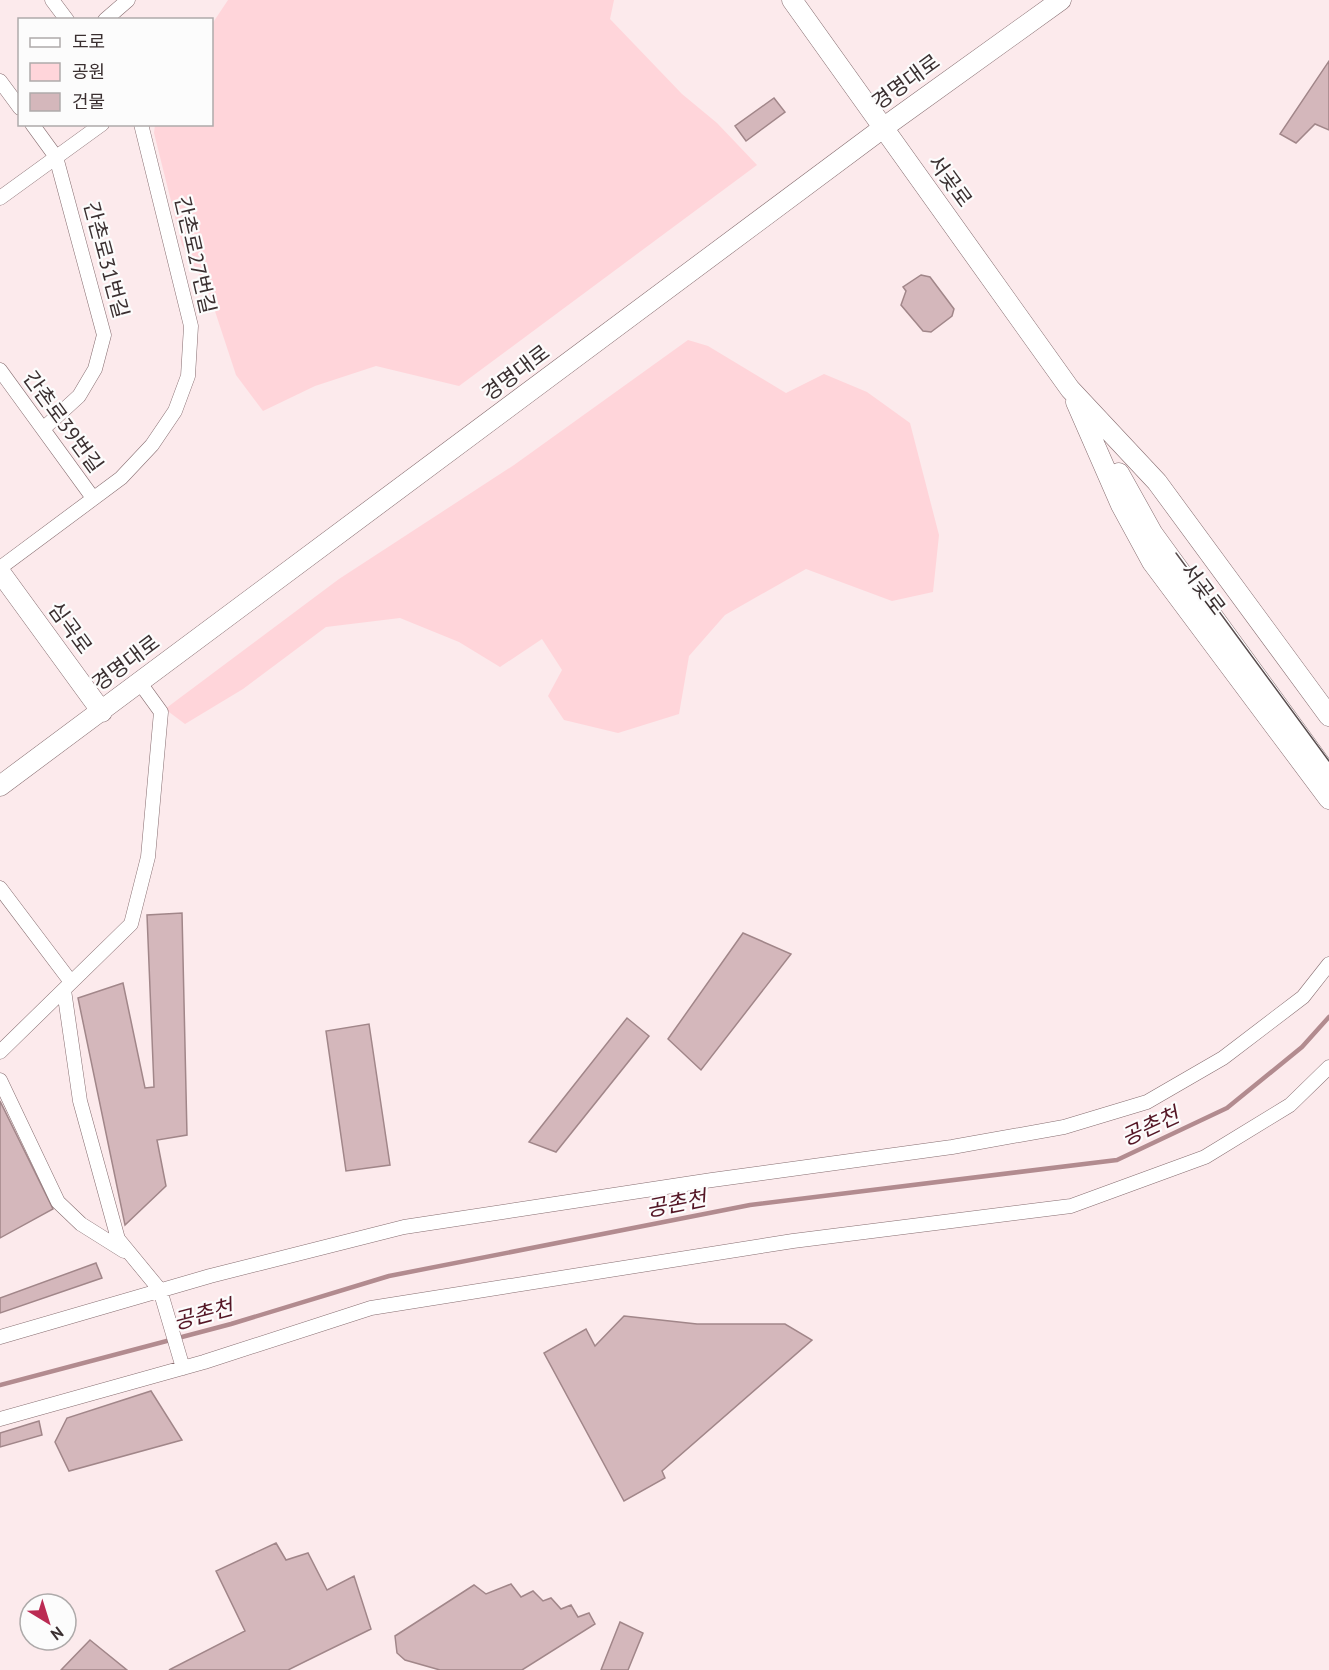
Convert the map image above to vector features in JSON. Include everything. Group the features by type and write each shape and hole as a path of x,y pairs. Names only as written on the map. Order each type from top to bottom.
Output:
{"main road":[{"name":"서곶로","path":"792,0 1070,389 1157,482 1329,716"},
{"name":"경명대로","path":"0,786 883,128 1061,0"},
{"name":"서곶로","path":"1070,389 1121,505 1152,562 1329,799"},
{"name":"서곶로","path":"1084,404 1153,534 1329,776"},
{"name":"심곡로","path":"0,570 102,712"}],"street":[{"path":"52,0 66,18"},
{"path":"107,18 128,0"},
{"path":"0,81 18,105"},
{"name":"간촌로31번길","path":"33,126 56,157 105,336 95,369 79,396 43,429"},
{"path":"0,198 99,126"},
{"name":"간촌로27번길","path":"0,570 121,478 152,446 175,411 188,376 190,326 141,126"},
{"name":"간촌로39번길","path":"0,370 93,498"},
{"path":"0,1052 131,924 148,857 161,712 140,683"},
{"path":"0,888 68,986 80,1101 118,1239 161,1294 181,1363"},
{"path":"0,1337 405,1227 712,1180 952,1147 1064,1127 1147,1102 1223,1058 1303,997 1329,964"},
{"path":"0,1419 371,1308 793,1241 1071,1206 1205,1157 1290,1105 1329,1067"},
{"path":"0,1080 58,1202 81,1224 133,1257"}],"green space":[{"path":"228,0 614,0 610,19 682,94 717,123 757,165 459,386 376,366 315,386 263,411 236,375 208,290 182,245 154,133 155,126 213,126 213,22"},
{"path":"688,340 708,346 786,393 824,374 867,392 910,423 939,535 933,592 892,601 806,569 725,615 689,656 679,714 618,733 564,720 548,696 562,670 542,639 500,667 459,642 400,618 326,627 243,689 185,724 165,709 339,579 514,465"}],"building":[{"path":"1329,61 1329,130 1315,124 1296,143 1280,134"},
{"path":"774,98 785,112 746,141 735,126"},
{"path":"921,275 930,277 954,309 952,316 931,332 923,331 901,305 906,291 903,287"},
{"path":"182,913 187,1135 157,1140 166,1186 125,1225 78,998 123,983 145,1088 154,1087 147,915"},
{"path":"743,933 791,954 701,1070 668,1039"},
{"path":"627,1018 649,1036 556,1152 529,1142"},
{"path":"369,1024 390,1165 346,1171 326,1031"},
{"path":"0,1101 53,1209 0,1238"},
{"path":"96,1263 102,1278 0,1313 0,1298"},
{"path":"624,1316 697,1324 785,1324 812,1340 662,1471 665,1478 624,1501 544,1353 586,1329 595,1346"},
{"path":"151,1391 182,1440 69,1471 55,1442 67,1418"},
{"path":"39,1421 42,1435 0,1447 0,1433"},
{"path":"276,1543 286,1560 308,1553 327,1590 354,1576 371,1629 288,1670 169,1670 245,1631 216,1571"},
{"path":"511,1584 521,1597 533,1591 543,1601 551,1598 561,1609 571,1605 578,1617 589,1613 595,1624 522,1670 440,1670 405,1660 397,1653 395,1636 474,1585 486,1594"},
{"path":"620,1622 643,1633 628,1670 601,1670"},
{"path":"90,1640 127,1670 61,1670"}],"waterway":[{"name":"공촌천","path":"0,1385 231,1324 389,1276 750,1205 1117,1160 1227,1108 1302,1047 1329,1017"}],"tram line":[{"path":"1176,553 1329,761"}]}
